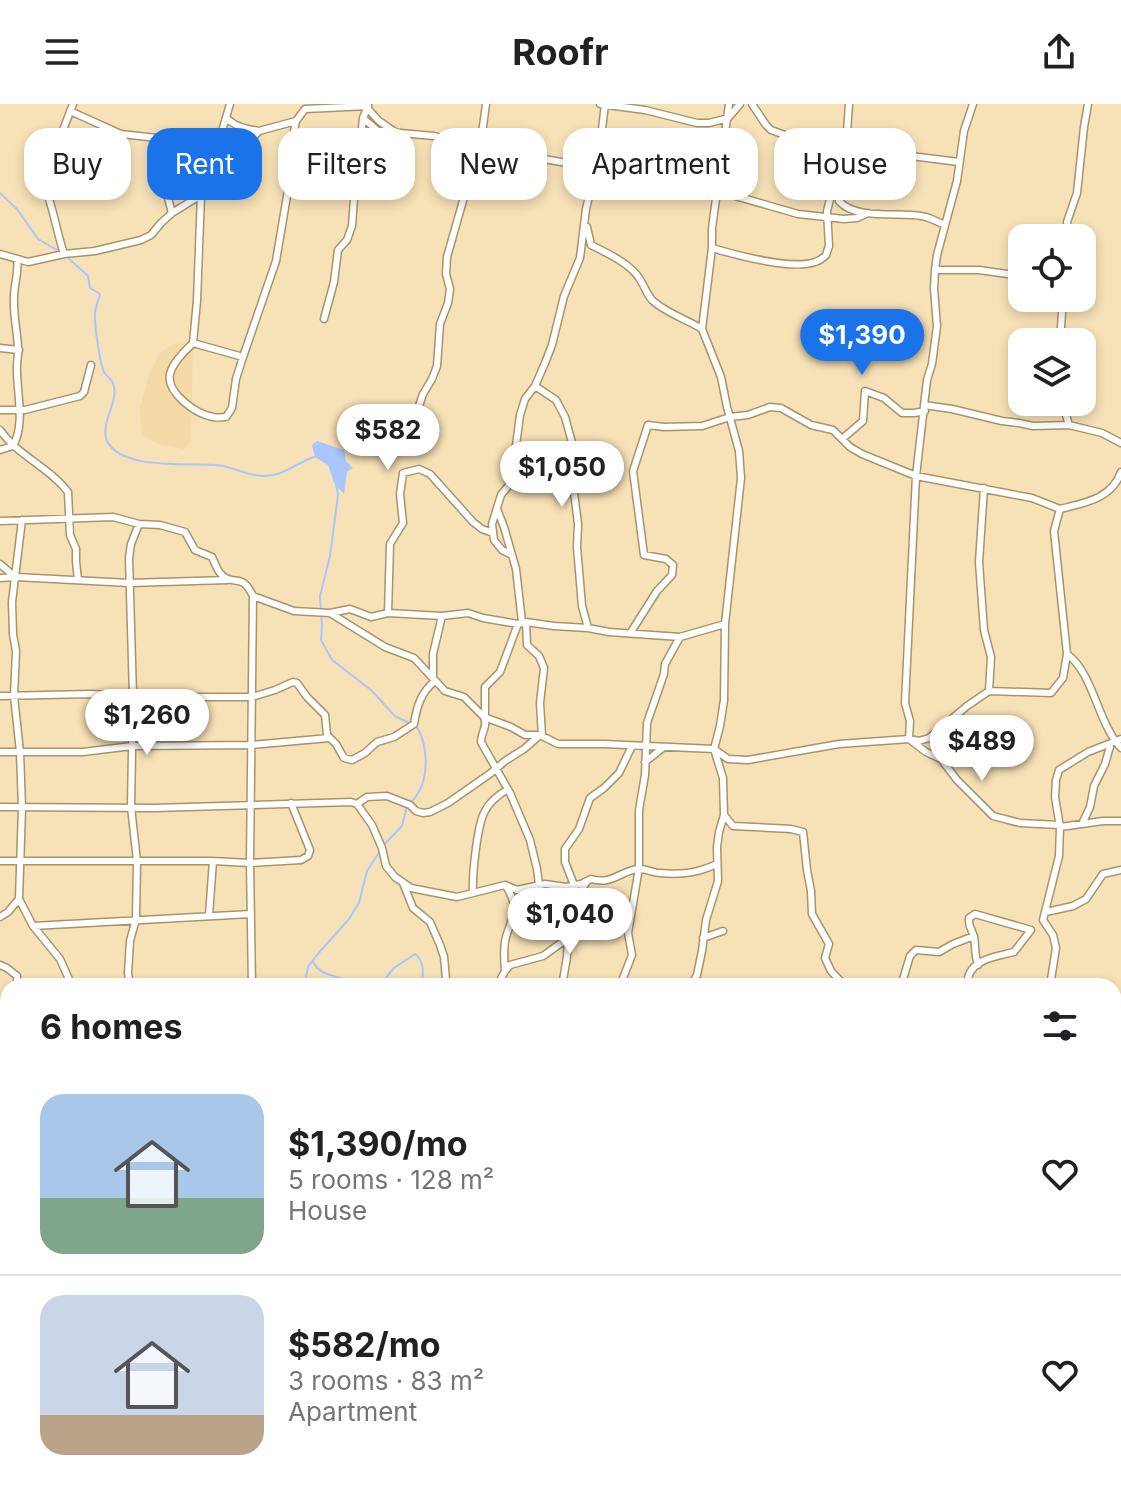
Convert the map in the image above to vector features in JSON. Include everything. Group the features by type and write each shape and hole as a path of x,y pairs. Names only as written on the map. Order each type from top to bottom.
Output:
{"street":[{"path":"223,128 230,104"},
{"path":"483,128 486,104"},
{"path":"601,128 603,104 709,123 728,118 740,104"},
{"path":"727,128 729,104"},
{"path":"752,104 774,131"},
{"path":"847,128 849,104"},
{"path":"909,739 910,721 905,703 916,476 937,326 935,270 957,181 964,131 973,104"},
{"path":"1067,224 1077,193 1088,104"},
{"path":"324,319 336,273 338,250 347,240 352,226 353,165 368,106"},
{"path":"201,200 193,343 182,353 170,375 172,389 191,408 213,418 226,417 232,408 236,379 276,261 296,121 305,109 368,106"},
{"path":"368,106 379,121 389,128"},
{"path":"64,254 43,182 71,107 121,134 147,137"},
{"path":"226,118 242,128"},
{"path":"363,118 375,128"},
{"path":"262,130 296,121"},
{"path":"916,156 959,162"},
{"path":"169,200 172,213"},
{"path":"0,254 28,262 141,240 151,235 172,213 193,200"},
{"path":"378,443 418,409 437,366 440,324 450,289 446,274 447,257 463,200"},
{"path":"512,555 502,550 494,540 492,524 501,495 509,485 525,399 535,386 552,345 564,296 580,258 587,200"},
{"path":"695,978 706,920 718,881 719,832 724,815 723,778 714,749 724,700 725,624 741,478 739,451 718,365 702,329 717,200"},
{"path":"749,200 798,214 826,218 857,218 868,213"},
{"path":"712,248 733,255 786,264 818,262 826,255 829,246 826,218 830,200"},
{"path":"839,200 845,208 887,216 917,215 945,225"},
{"path":"585,219 591,245 638,275 652,299 661,306 702,329"},
{"path":"0,450 13,446 17,439 19,350 14,297 19,271 17,260"},
{"path":"935,270 979,270 1008,274"},
{"path":"193,343 243,357"},
{"path":"0,348 19,350"},
{"path":"0,410 19,410 80,396 84,392 91,365"},
{"path":"535,386 556,400 565,417 576,457 573,484 578,524 577,547 582,606 588,628"},
{"path":"842,439 863,421 865,391 884,398 902,413 914,413 924,408 952,409 1033,426 1069,425 1102,433 1121,443"},
{"path":"631,632 657,591 672,575 673,565 666,559 644,555 633,471 648,425 702,426 770,407 781,408 811,425 833,430 862,454 916,476 1032,498 1060,509 1090,502 1107,493 1118,481 1121,472"},
{"path":"1066,416 1069,425"},
{"path":"0,430 13,446 41,465 68,492 70,535 76,549 78,580"},
{"path":"388,613 390,544 403,523 400,494 403,473 419,469 430,474 473,522 493,533"},
{"path":"984,488 979,562 984,630 991,657 989,691"},
{"path":"497,509 516,569 527,645 539,656 544,668 540,703 541,735"},
{"path":"330,613 385,647 414,658 445,691 464,697 485,717 525,735 541,735 558,744 714,749 728,759 748,760 839,744 919,741 929,738 989,691 1051,693 1063,678 1067,654 1054,531 1060,509"},
{"path":"0,521 113,517 139,524 160,525 185,532 195,550 212,557 221,575 248,586 253,596 252,978"},
{"path":"22,520 12,602 16,651 14,696 22,808 19,899 33,926 60,959 68,978"},
{"path":"129,978 130,941 136,919 137,861 131,807 133,696 129,583 131,544 139,524"},
{"path":"0,564 16,577"},
{"path":"0,578 129,583 239,580"},
{"path":"253,596 294,611 330,613 350,609 371,617 388,613 442,616 468,613 483,618 680,637 725,624"},
{"path":"0,696 252,697 293,682 325,715 329,738 344,758 357,759 377,742 394,737 414,724 425,690 434,679 433,654 442,616"},
{"path":"522,622 500,672 485,687 486,724 481,742 508,789 530,840 539,885"},
{"path":"623,978 632,955 628,933 639,868 639,810 647,723 665,664 680,637"},
{"path":"1067,654 1076,660 1102,717 1121,748"},
{"path":"357,804 367,797 387,796 423,813 448,803 541,735"},
{"path":"0,752 252,745 329,738"},
{"path":"909,739 941,759 993,816 1020,823 1060,826 1121,821"},
{"path":"1082,824 1090,807 1094,786 1116,741"},
{"path":"1050,978 1053,935 1043,920 1059,856 1056,780 1059,770 1088,752 1116,741"},
{"path":"574,885 565,862 565,849 579,829 590,798 619,773 632,746"},
{"path":"645,762 664,747"},
{"path":"473,893 472,876 482,816 491,801 508,789"},
{"path":"0,807 351,802 357,804 372,825 386,866 395,877 411,888 452,897 505,885 517,890 550,884 566,887 591,879 600,882 639,868 656,873 697,873 717,864"},
{"path":"0,861 250,863 301,860 308,856 310,850 291,803"},
{"path":"724,815 733,826 803,832 812,914 829,944 825,958 838,978"},
{"path":"209,915 213,861"},
{"path":"1046,912 1073,906 1086,899 1103,874 1121,870"},
{"path":"563,978 568,938 577,921 583,887 591,879"},
{"path":"402,881 413,908 430,922 444,957 446,978"},
{"path":"505,885 515,907 506,938 505,971"},
{"path":"0,917 19,899"},
{"path":"33,926 251,914"},
{"path":"967,978 987,957 1014,952 1031,930 975,914 969,918 968,924 974,936 974,954 978,965"},
{"path":"703,938 723,931"},
{"path":"903,978 910,956 916,950 939,952 974,936"},
{"path":"501,978 510,965 543,956 568,938"},
{"path":"0,965 17,978"}],"shaded area":[{"path":"193,343 191,441 184,449 160,445 142,435 140,408 150,372 160,353 174,344"}],"water":[{"path":"317,441 344,450 346,461 353,468 347,472 344,494 334,483 328,465 315,457 312,445"}],"waterway":[{"path":"0,193 17,209 38,239 62,253"},
{"path":"67,257 88,276 90,288 100,294 95,315 98,346 104,372 114,388 105,434 115,450 140,461 216,465 264,476 284,472 314,457"},
{"path":"336,484 338,495 330,556 320,596 321,640 332,660 371,690 395,716 409,723"},
{"path":"383,846 402,826 407,806 416,797 423,782 425,752 415,725"},
{"path":"306,978 308,967 359,903 367,871 380,851"},
{"path":"386,978 394,968 415,954 422,964 423,978"},
{"path":"313,962 322,972 341,978"}]}
